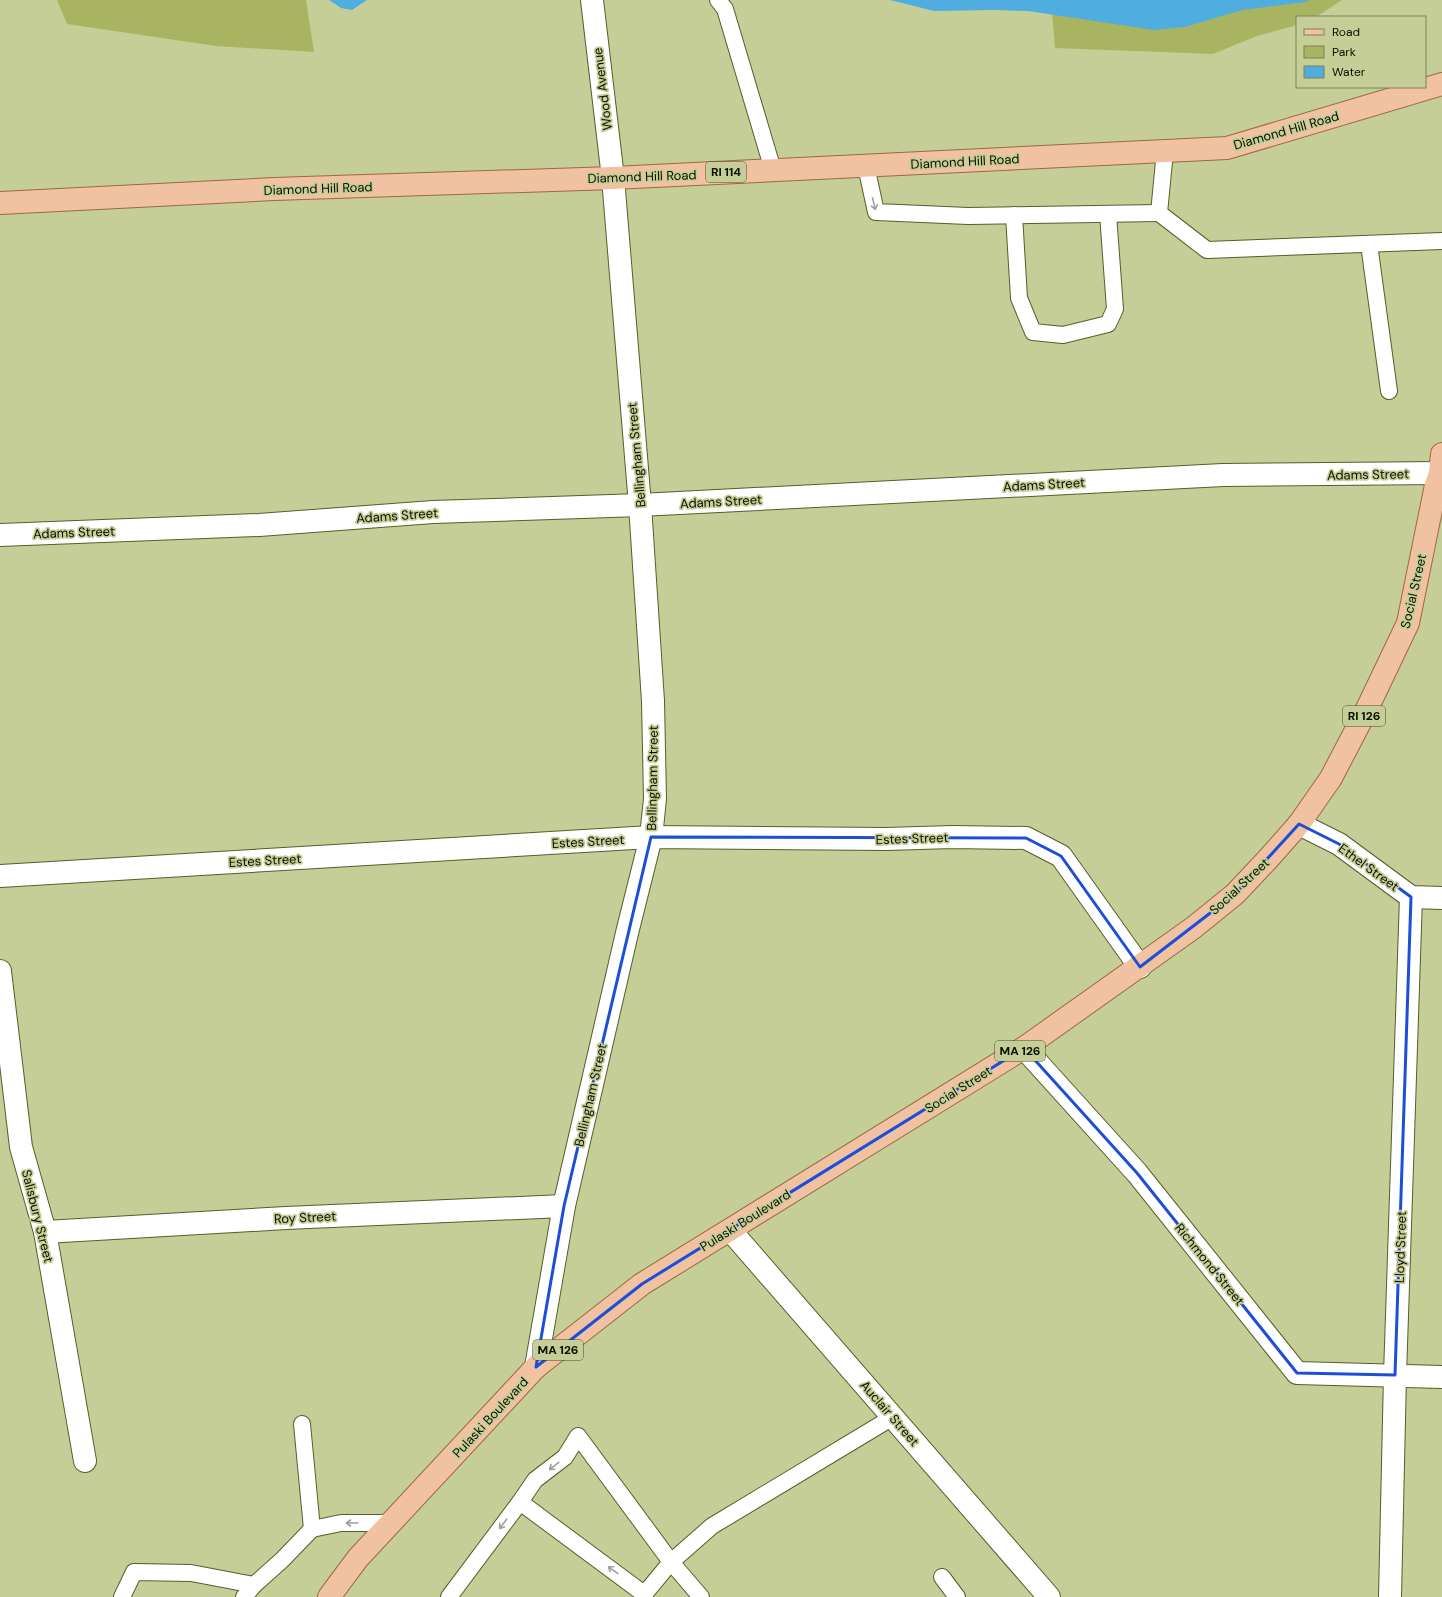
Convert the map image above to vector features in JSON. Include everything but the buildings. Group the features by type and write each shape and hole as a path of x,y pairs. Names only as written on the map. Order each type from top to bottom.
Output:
{"main road":[{"name":"Diamond Hill Road","path":"0,203 274,189 613,178 1227,148 1442,84"},
{"name":"Social Street","path":"838,1162 1024,1048 1140,967 1193,928 1235,894 1268,860 1299,824 1331,778 1366,711 1408,623 1441,467"},
{"name":"Pulaski Boulevard","path":"329,1597 358,1558 536,1367 642,1284 838,1162"}],"street":[{"name":"Wood Avenue","path":"592,0 613,178"},
{"name":"Bellingham Street","path":"536,1367 564,1206 625,941 651,837 655,799 653,701 640,505 613,178"},
{"name":"Adams Street","path":"0,535 259,525 433,512 640,505 1223,475 1441,467"},
{"name":"Ethel Street","path":"1299,824 1339,844 1411,897 1442,898"},
{"name":"Estes Street","path":"0,876 651,837 878,839 952,837 1026,838 1061,856 1140,967"},
{"name":"Lloyd Street","path":"1390,1597 1395,1375 1411,897"},
{"name":"Salisbury Street","path":"0,971 21,1147 45,1232 85,1461"},
{"name":"Richmond Street","path":"1024,1048 1137,1173 1297,1373 1442,1377"},
{"name":"Roy Street","path":"45,1232 286,1218 564,1206"},
{"name":"Auclair Street","path":"730,1230 1050,1597"}],"lane":[{"path":"718,0 725,9 773,170"},
{"path":"1159,213 1165,151"},
{"path":"866,166 876,212 968,216 1159,213 1207,250 1442,241"},
{"path":"1014,215 1019,298 1033,332 1063,335 1108,324 1115,309 1108,214"},
{"path":"1369,244 1388,391"},
{"path":"520,1502 643,1595 671,1562 712,1526 893,1417"},
{"path":"302,1424 312,1529"},
{"path":"449,1597 535,1480 565,1457 578,1436 671,1562 701,1597"},
{"path":"122,1597 134,1572 191,1573 249,1591 312,1529 341,1523 391,1523"},
{"path":"942,1577 957,1597"}],"highlighted area":[{"path":"1299,824 1339,844 1411,897 1395,1375 1297,1373 1137,1173 1024,1048 642,1284 536,1367 564,1206 651,837 1026,838 1061,856 1140,967 1235,894"}],"green space":[{"path":"57,0 306,0 314,52 216,46 67,24"},
{"path":"1051,0 1342,0 1318,16 1296,16 1296,25 1257,36 1213,54 1055,48"}],"water":[{"path":"329,0 367,0 352,10 341,8"},
{"path":"890,0 1310,0 1305,2 1242,10 1185,27 1154,30 1028,11 934,11"}]}
